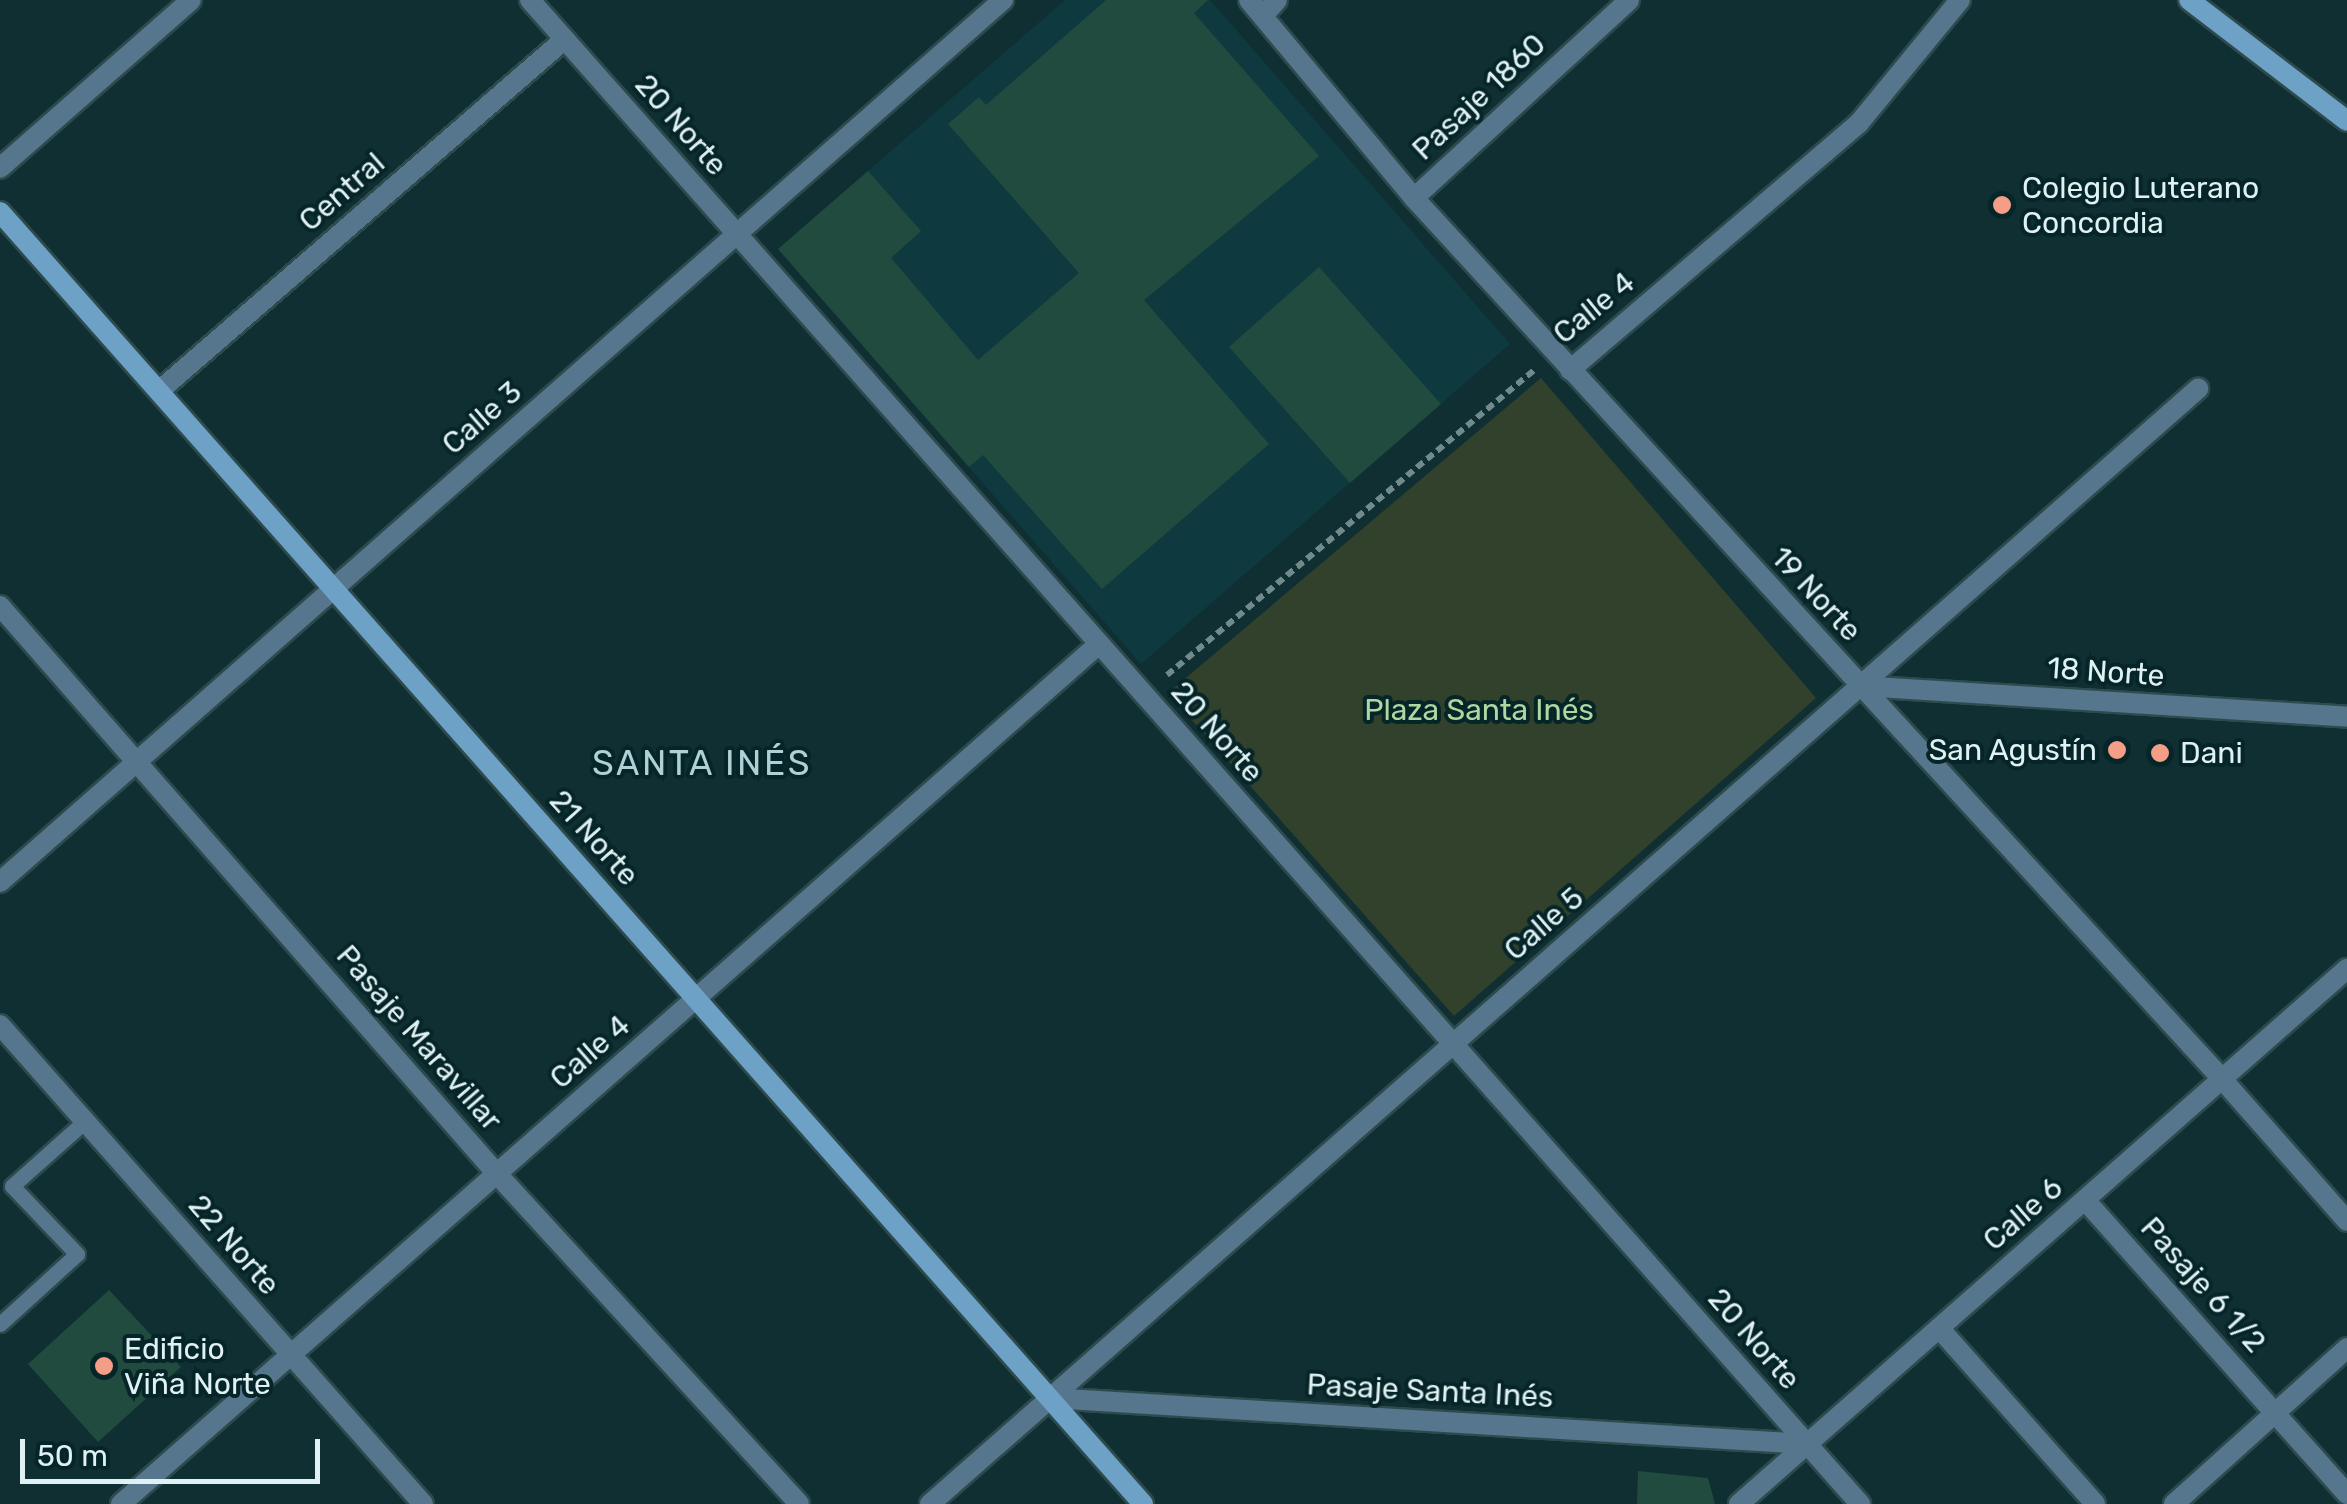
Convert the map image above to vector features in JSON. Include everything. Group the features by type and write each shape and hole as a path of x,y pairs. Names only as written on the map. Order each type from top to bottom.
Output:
{"street":[{"path":"0,168 191,0"},
{"name":"20 Norte","path":"530,0 1860,1504"},
{"name":"Calle 3","path":"0,882 1003,0"},
{"name":"Pasaje 1860","path":"1414,198 1629,0"},
{"name":"Calle 4","path":"1570,370 1859,122 1960,0"},
{"path":"2189,0 2347,121"},
{"name":"19 Norte","path":"1263,5 1414,198 2222,1079 2347,1222"},
{"name":"Central","path":"159,391 564,39"},
{"name":"21 Norte","path":"0,212 1143,1504"},
{"name":"Calle 5","path":"930,1504 2198,389"},
{"name":"Pasaje Maravillar","path":"0,606 497,1174 799,1504"},
{"name":"Calle 4","path":"121,1504 1099,644"},
{"name":"18 Norte","path":"1860,686 2347,717"},
{"name":"Calle 6","path":"1739,1504 2347,969"},
{"name":"22 Norte","path":"0,1025 423,1504"},
{"name":"Pasaje 6 1/2","path":"2084,1200 2277,1411 2347,1494"},
{"path":"1939,1328 2095,1504"},
{"path":"2174,1504 2347,1348"},
{"name":"Pasaje Santa Inés","path":"1050,1398 1807,1444"}],"lane":[{"path":"0,1324 76,1254 12,1186 84,1120"}],"path":[{"name":"Calle 4","path":"1144,694 1532,370 1570,370"}],"shaded area":[{"path":"1065,0 1210,0 1510,344 1141,664 778,249"}],"green space":[{"name":"Plaza Santa Inés","path":"1541,378 1816,698 1454,1016 1168,693"}],"building":[{"path":"1106,0 1208,0 1194,13 1319,156 1144,300 1269,444 1102,589 983,455 969,467 778,249 868,171 921,231 891,258 978,360 1079,273 948,124 979,97 986,105"},
{"path":"1319,267 1441,404 1350,483 1229,347"},
{"name":"Edificio Viña Norte","path":"109,1290 181,1367 98,1442 28,1364"},
{"path":"1638,1471 1708,1478 1715,1504 1637,1504"}],"place":[{"name":"Colegio Luterano Concordia","path":"2002,205"},
{"name":"San Agustín","path":"2117,750"},
{"name":"Dani","path":"2160,753"},
{"name":"Edificio Viña Norte","path":"104,1366"}],"district":[{"name":"SANTA INÉS","path":"702,763"}]}
